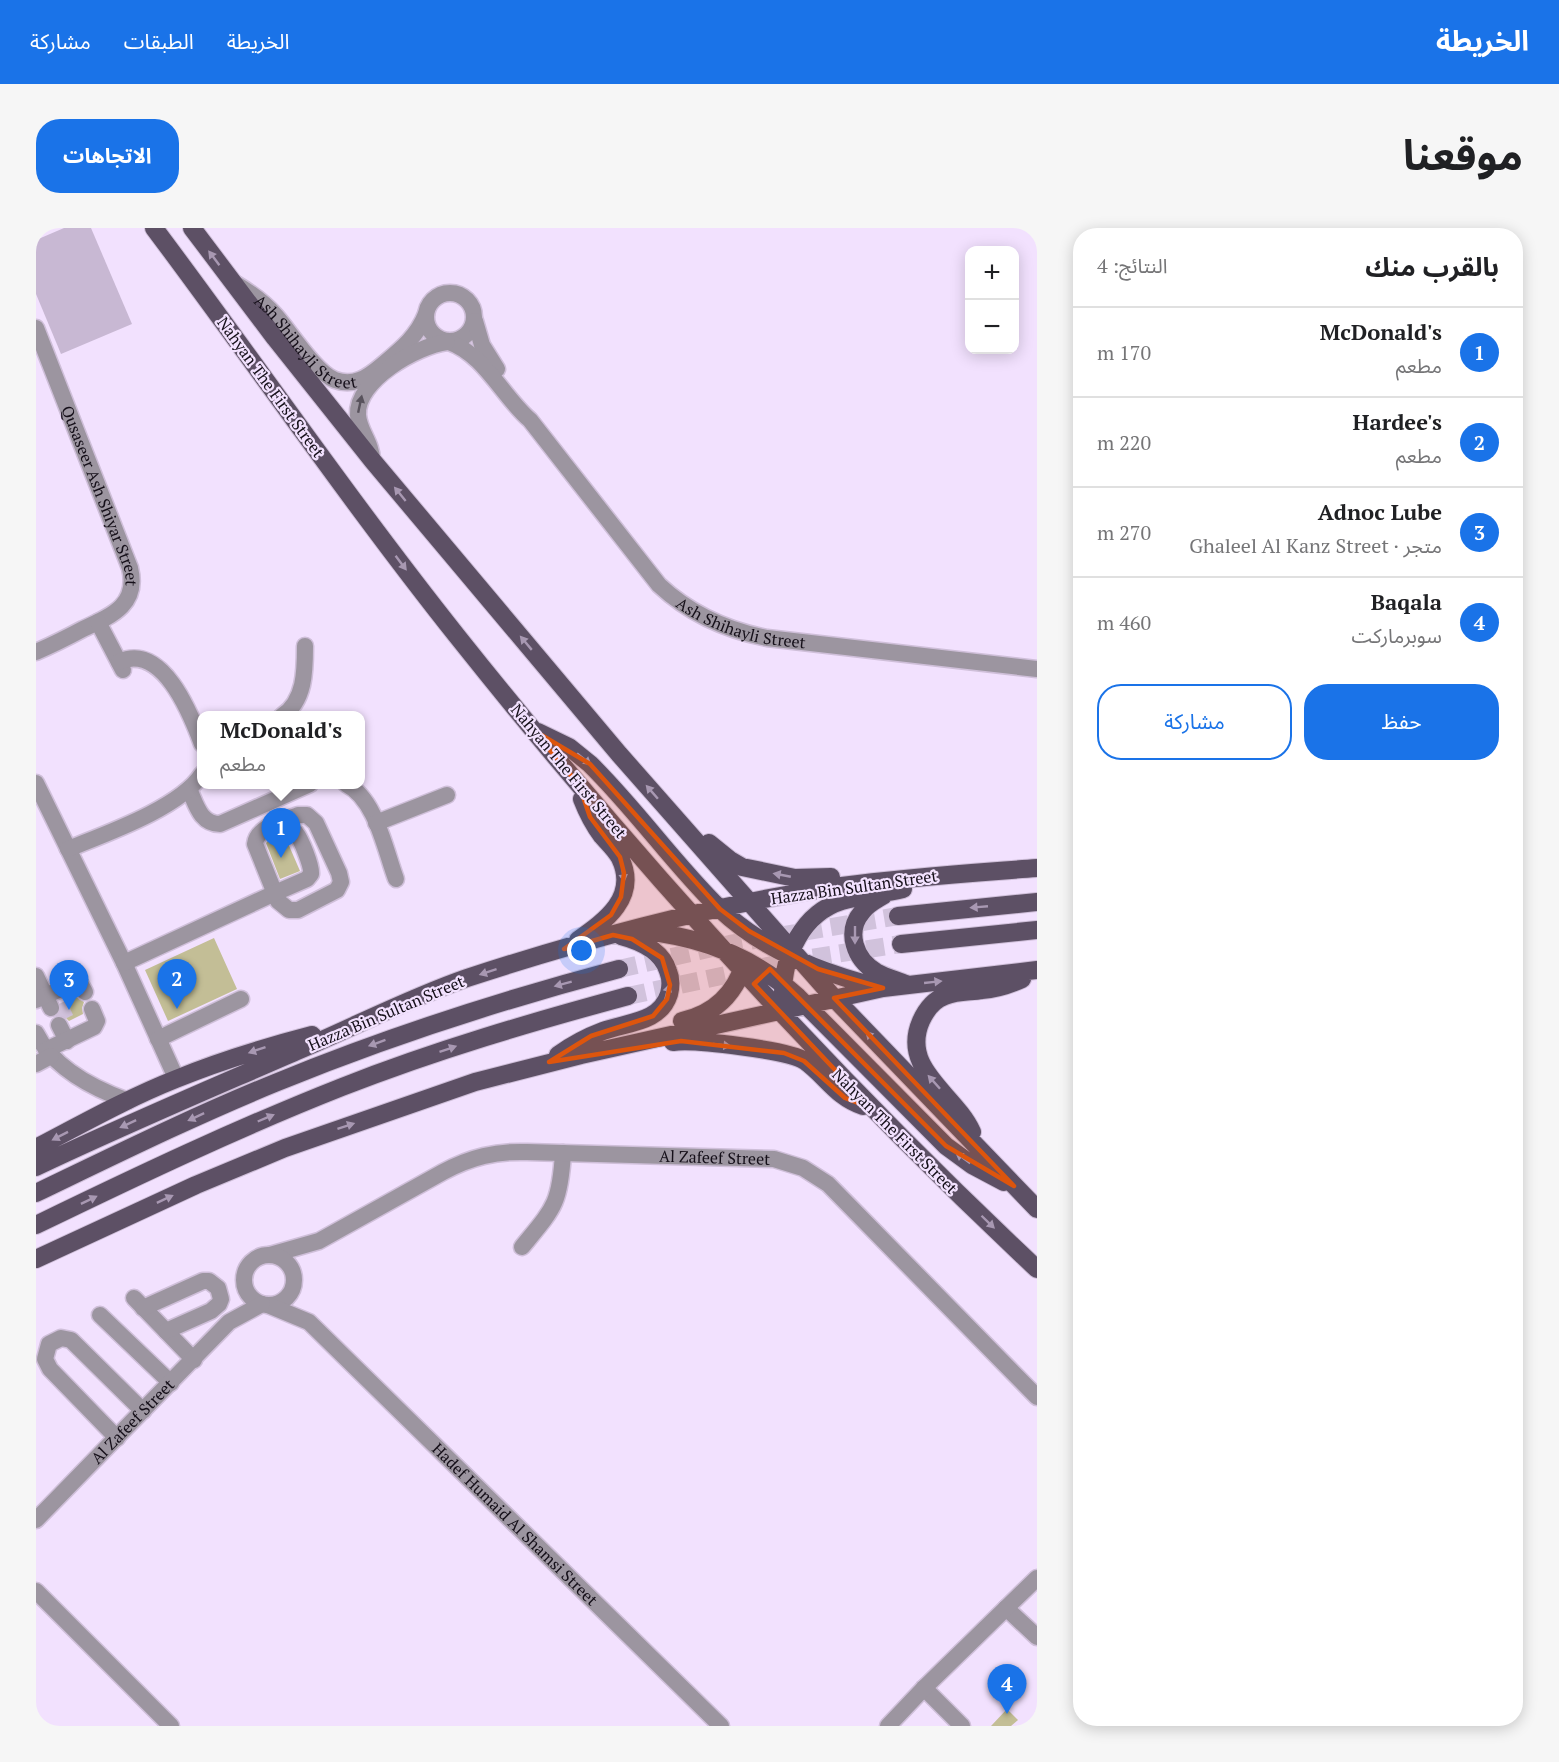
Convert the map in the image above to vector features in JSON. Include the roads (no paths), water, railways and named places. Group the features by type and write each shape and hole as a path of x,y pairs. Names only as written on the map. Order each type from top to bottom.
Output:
{"main road":[{"name":"Nahyan The First Street","path":"154,228 397,558 579,785 691,916 720,948 744,966 871,1108 1037,1269"},
{"name":"Nahyan The First Street","path":"192,228 372,460 744,899 794,956 1037,1209"},
{"path":"533,730 558,741 590,764 720,909 749,931 836,976 883,988"},
{"path":"564,949 611,915 621,897 624,881 620,857 590,817 579,785"},
{"path":"691,836 709,843 735,864 784,876 817,879 872,875 903,879"},
{"name":"Hazza Bin Sultan Street","path":"36,1167 161,1109 391,1008 465,979 564,949 720,909 744,899 903,879 1037,868"},
{"path":"784,1013 783,984 806,925 826,908 844,900 918,885 947,875"},
{"path":"888,892 866,906 858,917 854,930 854,944 860,956 877,973 906,984"},
{"path":"581,1054 624,1036 690,1019 710,1011 726,999 744,966 749,931 744,899"},
{"path":"898,916 1037,902"},
{"path":"902,944 1037,930"},
{"path":"622,933 673,934 720,948"},
{"path":"549,1062 591,1036 652,1016 667,999 670,978 662,958 622,933"},
{"path":"744,966 783,984 946,1146 972,1165 1014,1186"},
{"name":"Hazza Bin Sultan Street","path":"36,1193 216,1107 334,1059 447,1019 619,969"},
{"path":"36,1259 196,1185 285,1148 454,1089 581,1054 784,1013 805,1004 883,988 1037,971"},
{"path":"978,1148 971,1129 960,1111 921,1065 916,1042 918,1028 929,1007 941,998 955,993 1008,985 1037,971"},
{"path":"36,1225 229,1134 344,1086 506,1030 628,996"},
{"path":"36,1148 176,1078 264,1047 355,1025"},
{"path":"581,1054 628,1052 681,1041 784,1053 804,1061 845,1098 871,1108"}],"street":[{"name":"Ash Shihayli Street","path":"233,283 267,307 325,375 342,382 354,382 370,374 410,340 422,325 426,314"},
{"path":"454,293 466,298 470,303 475,321 466,336 455,342 448,342 435,337 431,332 426,314 436,298 454,293"},
{"name":"Ash Shihayli Street","path":"475,321 486,353 521,403 530,420"},
{"name":"Qusaseer Ash Shiyar Street","path":"36,328 132,575 131,589 126,602 116,612 36,652"},
{"name":"Ash Shihayli Street","path":"372,460 371,446 361,427 358,414 360,401 366,389 410,355 426,346 448,342 472,355 510,401 530,420 659,585 685,606 714,622 767,638 1037,669"},
{"path":"98,622 121,666 130,658 142,658 158,667 180,698 197,735"},
{"path":"288,711 293,707 301,690 305,646"},
{"path":"68,849 144,817 168,804 189,789 197,779"},
{"path":"36,783 176,1078"},
{"path":"189,789 201,815 209,822 220,824 299,789"},
{"path":"354,789 366,801 396,879"},
{"path":"376,823 447,795"},
{"path":"298,815 307,815 316,823 339,873 339,886 334,893 298,909 285,908 278,901 274,892 257,836 262,830 298,815"},
{"path":"123,963 274,892 307,879 312,874 311,867 296,834 290,830 282,830"},
{"path":"36,976 49,1000 75,983 85,992"},
{"path":"158,1039 241,999"},
{"path":"45,1057 70,1039 95,1026 96,1018 92,1009"},
{"path":"63,1023 70,1039"},
{"path":"36,1034 45,1057 107,1093 128,1101"},
{"name":"Al Zafeef Street","path":"270,1255 320,1241 463,1161 483,1155 505,1151 759,1158 782,1161 803,1168 828,1184 1037,1397"},
{"path":"522,1247 549,1214 557,1199 561,1183 563,1153"},
{"name":"Al Zafeef Street","path":"294,1281 304,1257 320,1241"},
{"path":"270,1255 282,1258 286,1262 294,1281 284,1300 265,1305 248,1294 244,1282 246,1270 253,1261 270,1255"},
{"path":"166,1331 215,1308 221,1299 218,1288 209,1281 203,1281 139,1303 166,1331 194,1360"},
{"name":"Hadef Humaid Al Shamsi Street","path":"294,1281 309,1322"},
{"name":"Al Zafeef Street","path":"36,1520 229,1322 244,1282"},
{"name":"Al Zafeef Street","path":"229,1322 265,1305"},
{"name":"Hadef Humaid Al Shamsi Street","path":"265,1305 309,1322 721,1726"},
{"path":"99,1315 171,1383"},
{"path":"117,1438 50,1369 45,1359 49,1344 61,1338 71,1340 143,1411"},
{"path":"888,1726 1037,1578"},
{"path":"36,1591 171,1726"},
{"path":"1006,1608 1037,1637"},
{"path":"924,1688 962,1726"}],"tunnel":[{"path":"619,969 730,944 898,916"},
{"path":"628,996 791,961 901,944"},
{"path":"59,1004 67,1021"}],"place":[{"name":"McDonald's","path":"281,858"},
{"name":"Hardee's","path":"177,1009"},
{"name":"Adnoc Lube","path":"69,1010"},
{"name":"Baqala","path":"1007,1714"}]}
